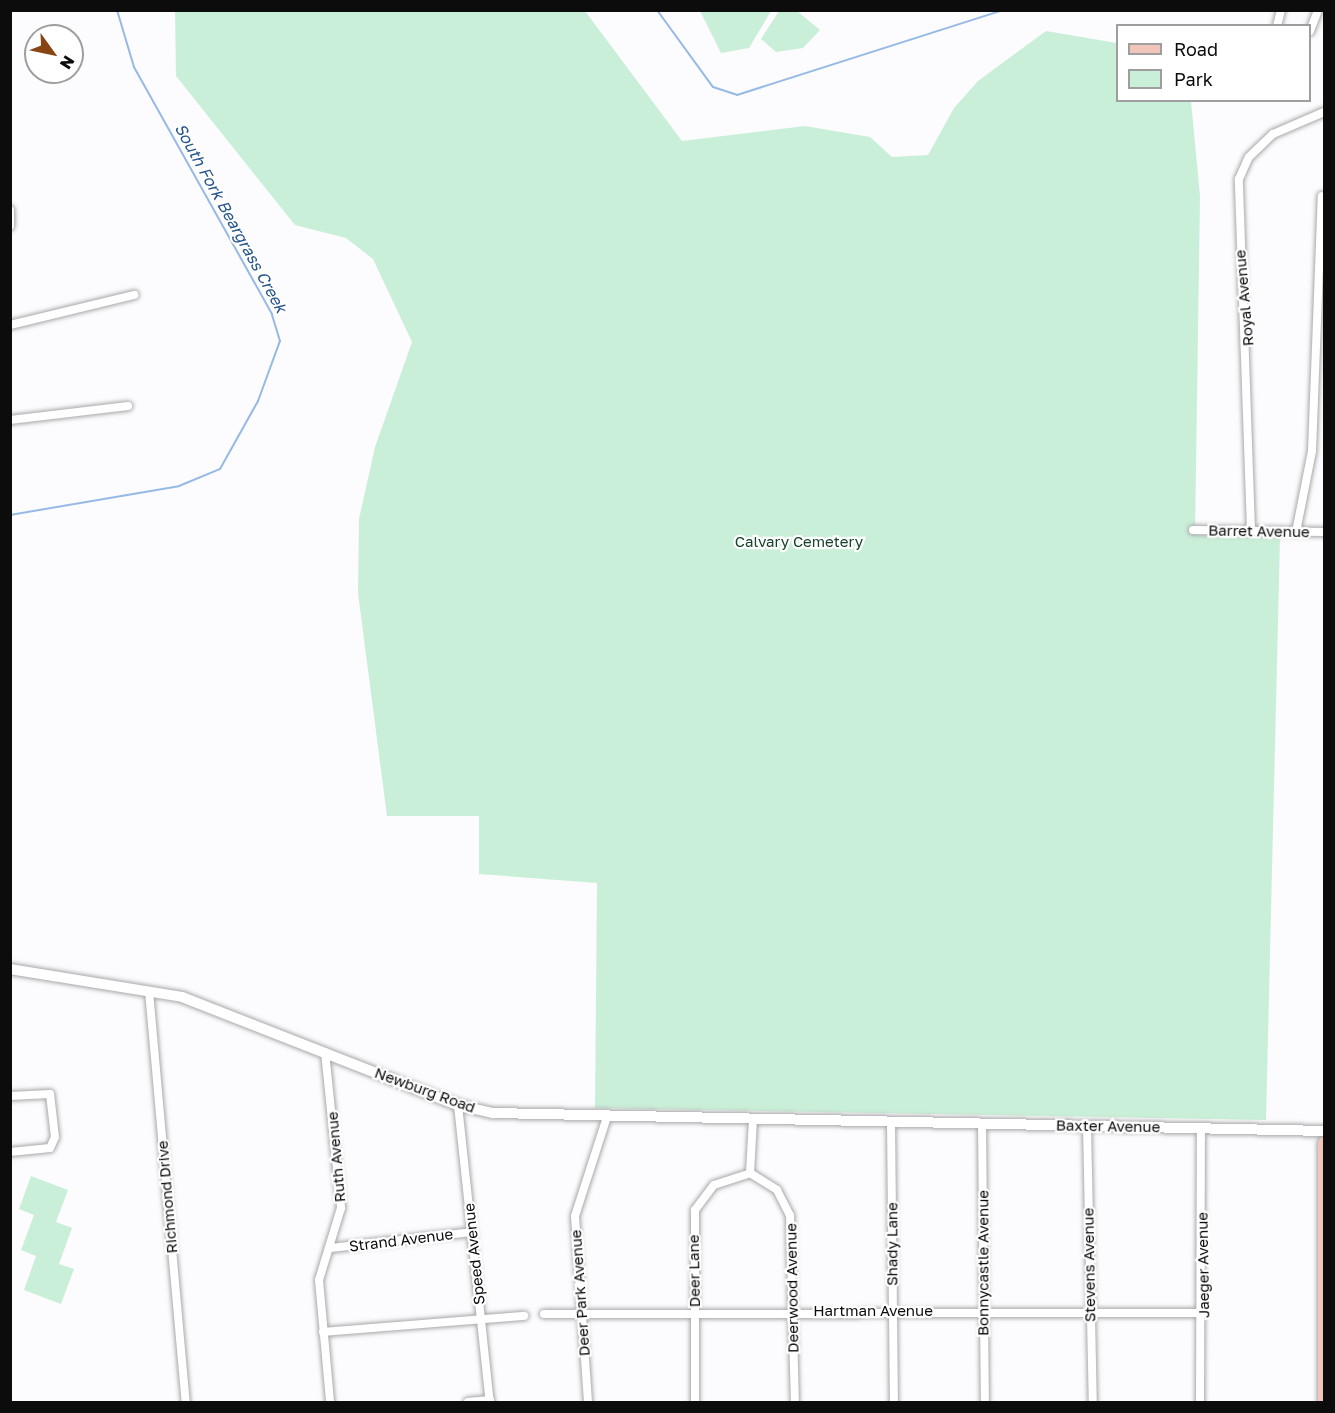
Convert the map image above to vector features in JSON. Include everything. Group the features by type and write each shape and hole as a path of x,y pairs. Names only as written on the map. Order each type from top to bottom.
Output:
{"main road":[{"name":"Newburg Road","path":"10,969 198,1002 458,1105 515,1114 891,1122"},
{"name":"Baxter Avenue","path":"891,1122 1324,1131"},
{"path":"1324,1143 1324,1402"}],"street":[{"path":"1311,28 1318,10"},
{"name":"Royal Avenue","path":"1251,530 1250,393 1238,186 1249,158 1273,134 1324,112"},
{"path":"1296,532 1312,451 1322,196"},
{"path":"10,210 10,226"},
{"path":"10,325 134,295"},
{"path":"10,420 60,418 128,406"},
{"name":"Barret Avenue","path":"1193,530 1324,532"},
{"name":"Richmond Drive","path":"149,992 186,1402"},
{"name":"Ruth Avenue","path":"324,1052 341,1208 319,1280 330,1402"},
{"path":"10,1096 50,1094 55,1137 50,1148 10,1152"},
{"name":"Speed Avenue","path":"458,1105 490,1401"},
{"name":"Deer Park Avenue","path":"588,1402 575,1216 607,1117"},
{"path":"750,1173 753,1119"},
{"name":"Shady Lane","path":"891,1122 894,1402"},
{"name":"Bonnycastle Avenue","path":"982,1124 985,1402"},
{"name":"Stevens Avenue","path":"1087,1126 1093,1402"},
{"name":"Jaeger Avenue","path":"1200,1402 1203,1313 1202,1128"},
{"name":"Deerwood Avenue","path":"750,1173 777,1190 788,1208 795,1402"},
{"name":"Deer Lane","path":"696,1402 694,1312 697,1203 719,1181 750,1173"},
{"name":"Strand Avenue","path":"330,1248 472,1232"},
{"name":"Hartman Avenue","path":"544,1314 892,1310 1090,1314 1203,1313"},
{"path":"323,1332 481,1316 524,1316"},
{"path":"468,1402 490,1401"}],"green space":[{"name":"Calvary Cemetery","path":"175,10 585,11 682,141 805,126 870,137 892,157 928,155 954,108 978,81 1046,31 1116,43 1116,102 1191,102 1200,196 1195,535 1280,538 1266,1120 595,1108 597,883 479,874 479,816 387,816 358,593 359,519 375,447 412,342 373,259 346,238 295,225 176,76"},
{"path":"700,11 771,11 749,48 721,53"},
{"path":"779,11 797,11 820,30 803,48 776,52 761,39"},
{"path":"31,1176 68,1190 56,1222 72,1228 59,1264 74,1269 61,1304 24,1290 36,1256 21,1250 34,1215 19,1209"}],"waterway":[{"name":"South Fork Beargrass Creek","path":"10,515 179,486 220,469 258,401 280,341 272,314 134,67 117,10"},
{"name":"South Fork Beargrass Creek","path":"657,10 713,87 737,95 1004,10"}]}
